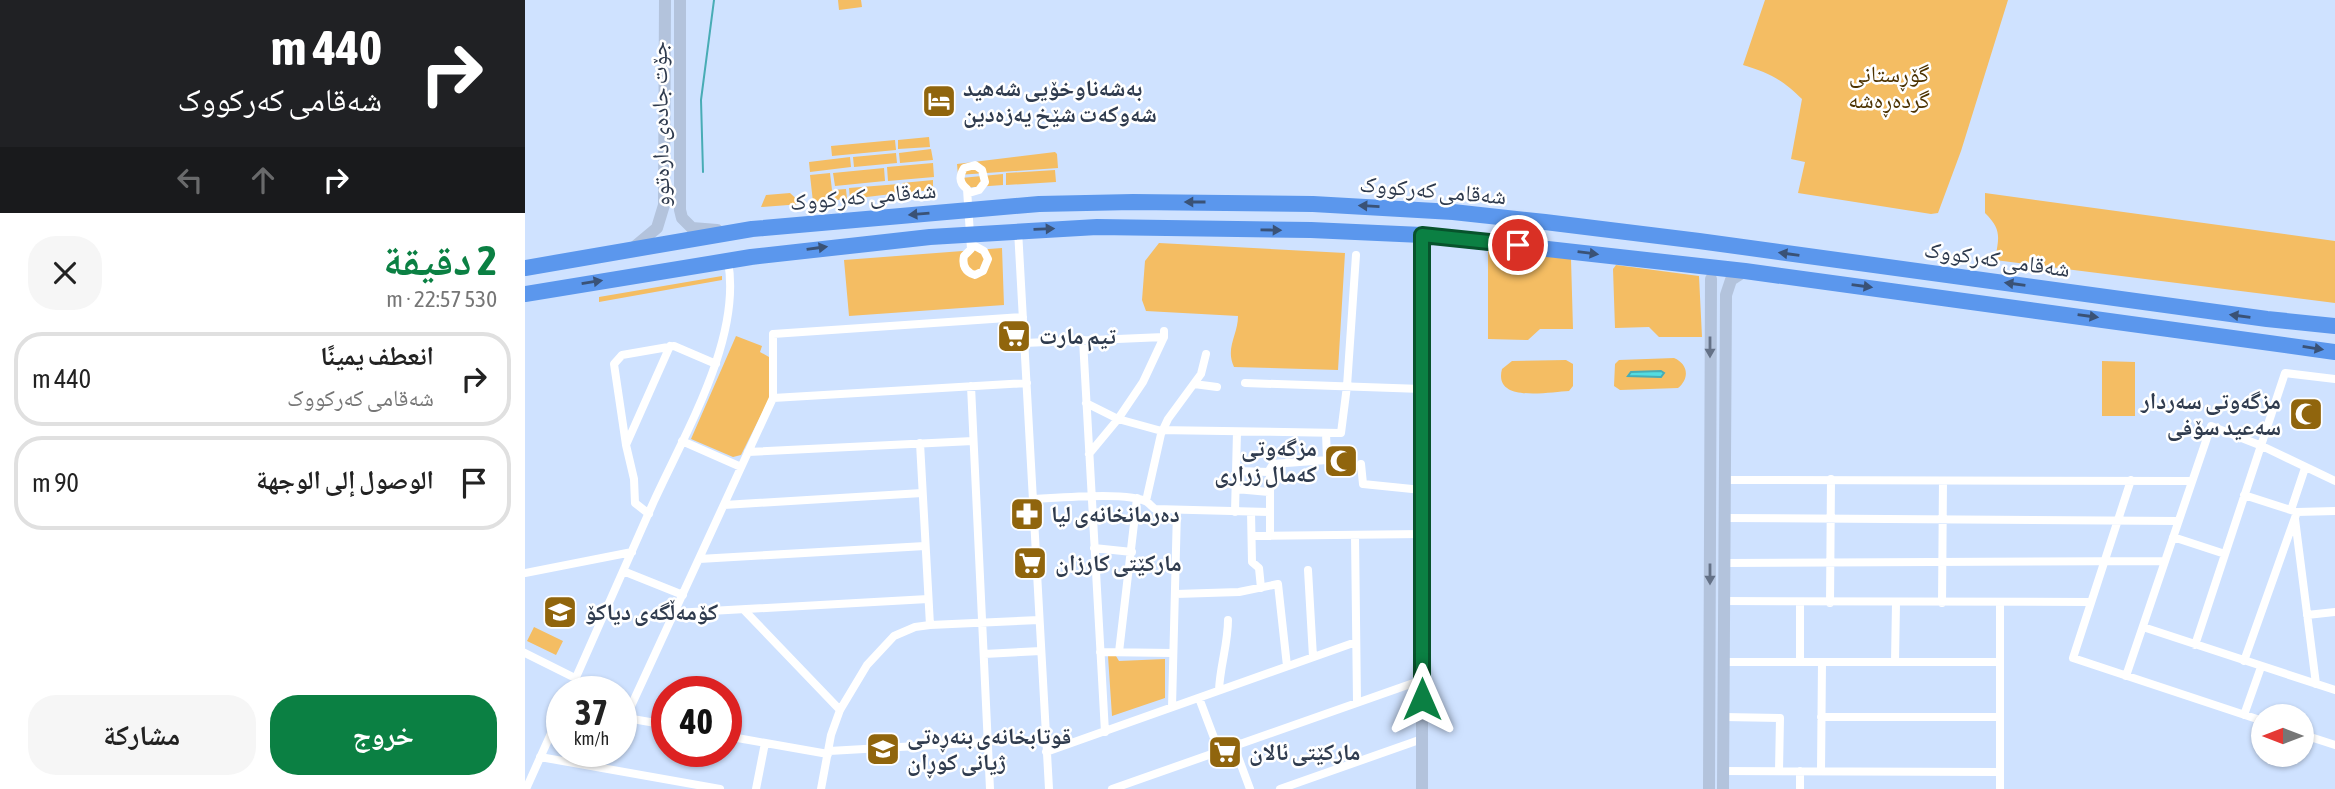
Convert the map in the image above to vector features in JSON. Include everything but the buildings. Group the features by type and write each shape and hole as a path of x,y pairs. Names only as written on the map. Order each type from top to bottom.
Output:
{"highway":[{"name":"شەقامی کەرکووک","path":"525,268 749,230 1039,204 1313,204 1453,212 2267,319 2334,324"},
{"path":"1311,230 1313,204"},
{"name":"شەقامی کەرکووک","path":"525,294 833,246 1018,230 1157,227 1311,230 1422,235 1745,271 2335,352"},
{"path":"2262,340 2267,319"}],"street":[{"name":"جۆت جادەی دارەتوو","path":"633,248 657,228 665,194 665,0"},
{"name":"جۆت جادەی دارەتوو","path":"680,0 678,201 682,218 692,228 701,230 749,230"},
{"path":"664,135 678,134"},
{"path":"969,193 979,190 985,182 984,174 975,165 964,168 961,175 961,182 967,189 971,249 964,256 965,269 975,275 983,271 987,264 986,255 975,246"},
{"path":"1018,230 1049,789"},
{"path":"1422,235 1422,789"},
{"path":"1086,403 1118,419 1163,430 1341,433 1356,255"},
{"path":"576,676 716,364 729,315 728,261"},
{"path":"1693,265 1719,284 1726,295"},
{"path":"1723,789 1726,295 1731,280 1745,271"},
{"path":"1709,789 1711,279"},
{"path":"637,690 773,398 773,334 1023,317"},
{"path":"1024,343 1164,334 1143,382 1118,419 1089,454"},
{"path":"1083,340 1104,732"},
{"path":"626,445 670,346"},
{"path":"649,514 635,503 634,479 614,364 622,355 680,346 716,364"},
{"path":"1119,652 1132,552 1142,500 1163,430 1201,374 1206,354"},
{"path":"2195,645 2285,373 2335,379"},
{"path":"773,398 1027,383"},
{"path":"1245,383 1422,389"},
{"path":"1194,384 1217,387"},
{"path":"971,386 990,789"},
{"path":"2126,676 2211,426 2262,446 2335,481"},
{"path":"1235,512 1237,432"},
{"path":"1237,471 1327,460 1326,433"},
{"path":"682,441 741,467"},
{"path":"748,452 973,441"},
{"path":"920,443 930,625"},
{"path":"1361,464 1363,484 1422,489"},
{"path":"1270,536 1271,468"},
{"path":"2244,661 2294,514 2305,468"},
{"path":"1830,603 1831,480"},
{"path":"2131,480 2073,658 2251,717"},
{"path":"1724,481 2191,481"},
{"path":"1942,603 1943,481"},
{"path":"1236,489 1269,492"},
{"path":"724,505 922,494"},
{"path":"2244,495 2294,514 2335,511"},
{"path":"1033,499 1091,496 1142,500 1155,509 1269,512"},
{"path":"1172,707 1177,510"},
{"path":"1251,512 1252,562 1259,568 1261,588"},
{"path":"2294,514 2316,684"},
{"path":"1724,518 2178,521"},
{"path":"1252,536 1422,534"},
{"path":"1355,535 1357,702"},
{"path":"2173,537 2225,554"},
{"path":"1710,544 1724,544"},
{"path":"699,559 925,546"},
{"path":"1094,548 1132,552"},
{"path":"525,573 632,552"},
{"path":"1724,563 2165,561"},
{"path":"1308,570 1313,657"},
{"path":"623,571 683,594"},
{"path":"1176,594 1239,592 1278,584 1287,666"},
{"path":"674,613 928,599"},
{"path":"1724,601 2091,602"},
{"path":"1800,603 1800,662"},
{"path":"1895,662 1896,603"},
{"path":"2000,603 2000,789"},
{"path":"744,610 839,710"},
{"path":"2307,615 2335,612"},
{"path":"821,789 839,710 867,665 886,643 903,631 930,625 1039,620"},
{"path":"1220,691 1228,620"},
{"path":"2143,627 2335,691"},
{"path":"1047,752 1356,642"},
{"path":"984,654 1041,651"},
{"path":"1100,652 1172,653"},
{"path":"525,653 571,676"},
{"path":"1724,662 2000,662"},
{"path":"1821,771 1822,662"},
{"path":"2244,715 2261,667"},
{"path":"1114,789 1422,680"},
{"path":"1199,698 1219,751"},
{"path":"1821,717 2000,717"},
{"path":"1710,730 1724,724 1780,718 1779,771"},
{"path":"2314,738 2335,745"},
{"path":"742,739 828,753 988,742"},
{"path":"1280,789 1422,739"},
{"path":"756,789 765,743"},
{"path":"526,789 546,744"},
{"path":"1234,746 1250,789"},
{"path":"540,757 720,789"},
{"path":"1723,771 2000,772"},
{"path":"1800,771 1800,789"}],"green space":[{"path":"838,0 861,0 862,7 839,10"},
{"name":"گۆڕستانی گردەڕەشە","path":"1765,0 2008,0 1961,151 1938,213 1798,193 1805,162 1791,159 1802,99 1775,78 1743,65"},
{"path":"929,137 930,147 898,149 898,140"},
{"path":"895,140 896,150 832,156 831,146"},
{"path":"931,149 933,160 900,163 899,153"},
{"path":"1055,152 1058,168 958,175 957,164"},
{"path":"896,153 897,163 854,167 853,157"},
{"path":"850,157 851,167 810,172 809,162"},
{"path":"933,163 934,177 888,181 887,167"},
{"path":"884,168 885,181 835,186 833,173"},
{"path":"1055,170 1056,182 1006,185 1006,173"},
{"path":"830,173 832,190 846,189 847,199 813,202 810,175"},
{"path":"1003,174 1003,185 962,188 961,178"},
{"path":"933,180 933,190 903,193 902,183"},
{"path":"899,184 900,193 850,199 849,188"},
{"path":"790,193 802,204 761,207 766,195"},
{"path":"1985,193 2335,241 2335,303 1995,260 1998,234 1985,213"},
{"path":"1159,243 1345,253 1338,370 1234,367 1231,348 1238,316 1146,311 1142,300 1145,261"},
{"path":"1002,248 1004,305 849,316 844,260"},
{"path":"1488,250 1571,259 1573,329 1540,329 1528,340 1488,339"},
{"path":"1616,265 1699,276 1702,337 1659,337 1649,327 1615,328 1613,269"},
{"path":"722,276 722,280 599,302 599,297"},
{"path":"736,336 762,346 760,352 769,357 769,399 741,455 733,457 691,439"},
{"path":"1674,358 1685,367 1686,372 1678,388 1620,390 1614,386 1615,364 1619,360"},
{"path":"1566,360 1573,364 1573,386 1569,391 1524,393 1506,387 1501,380 1502,369 1512,361"},
{"path":"2102,361 2135,362 2135,416 2102,416"},
{"path":"534,627 563,641 556,655 527,641"},
{"path":"1108,656 1116,656 1119,661 1165,659 1165,698 1112,716"}],"shaded area":[{"path":"1631,372 1664,373 1661,377 1628,376"}],"waterway":[{"path":"703,172 701,100 714,0"}],"place":[{"name":"بەشەناوخۆیی شەهید شەوکەت شێخ یەزەدین","path":"939,101"},
{"name":"تیم مارت","path":"1014,336"},
{"name":"مزگەوتی سەردار سەعید سۆفی","path":"2306,414"},
{"name":"مزگەوتی کەمال زراری","path":"1341,461"},
{"name":"دەرمانخانەی لیا","path":"1027,514"},
{"name":"مارکێتی کارزان","path":"1030,563"},
{"name":"کۆمەڵگەی دیاکۆ","path":"560,612"},
{"name":"قوتابخانەی بنەڕەتی ژیانی کوڕان","path":"883,749"},
{"name":"مارکێتی ئالان","path":"1225,752"}],"route":[{"path":"1422,699 1422,235 1518,245"}]}
